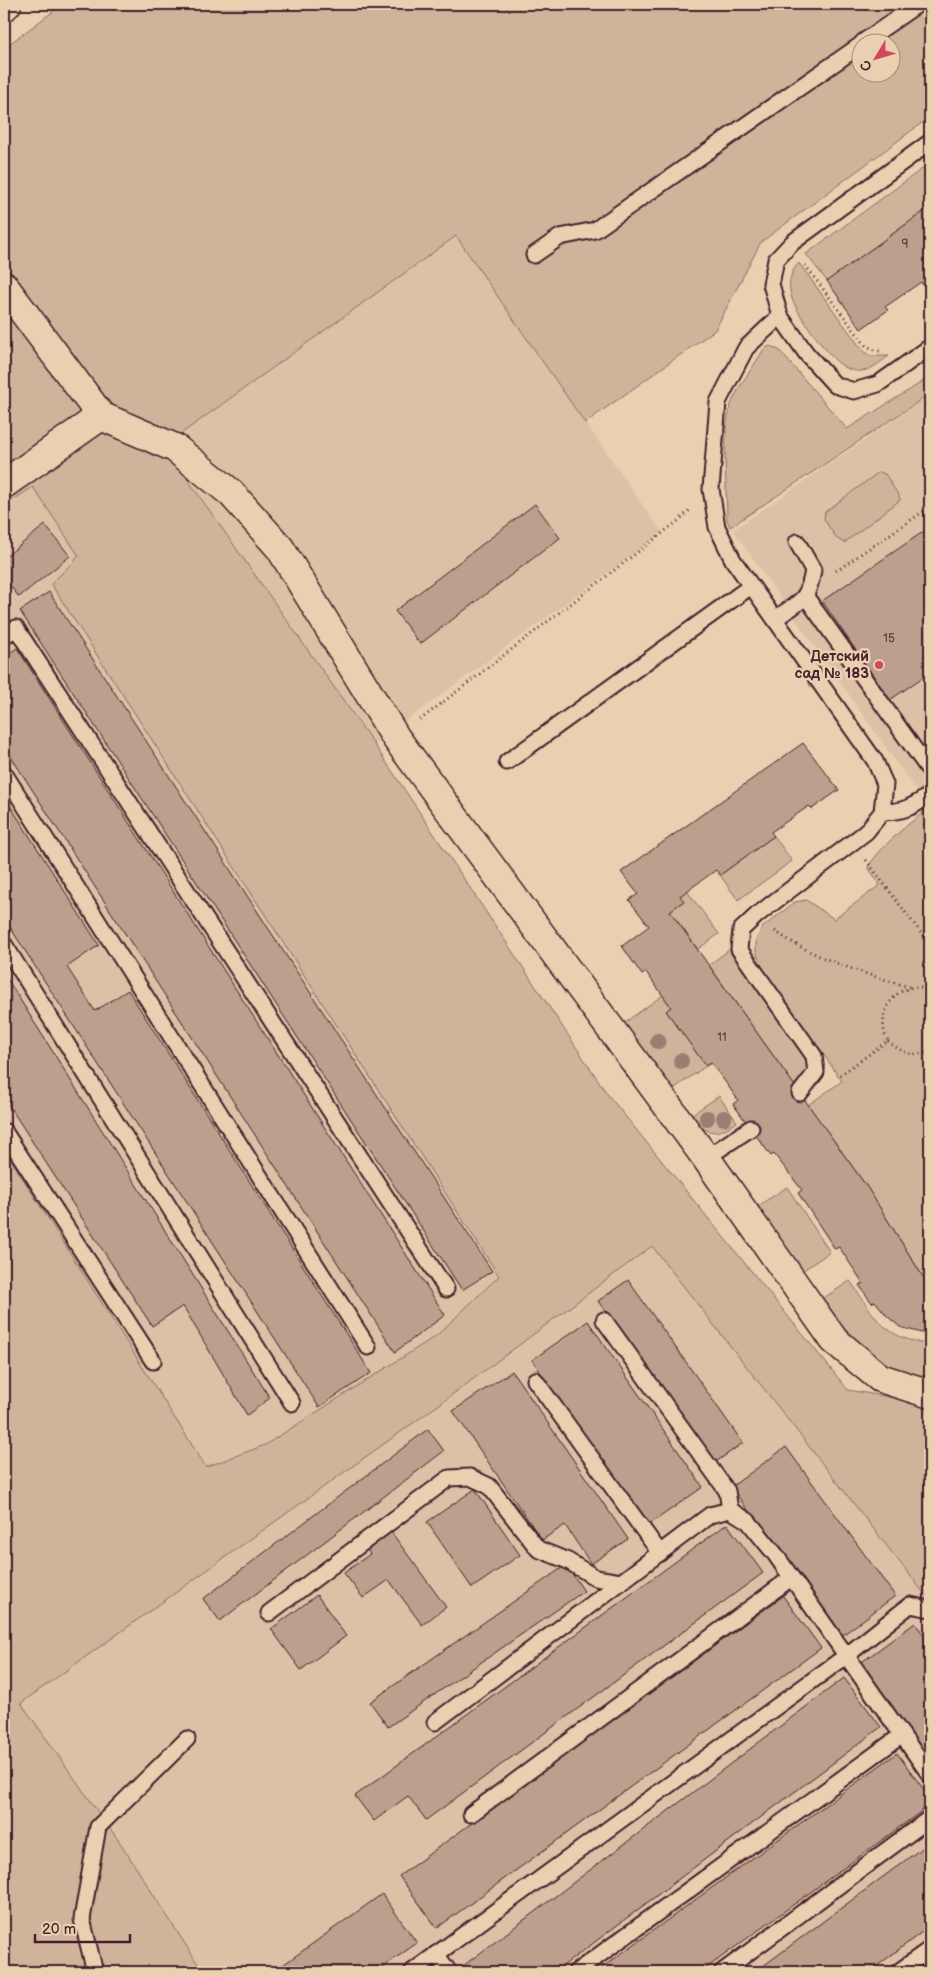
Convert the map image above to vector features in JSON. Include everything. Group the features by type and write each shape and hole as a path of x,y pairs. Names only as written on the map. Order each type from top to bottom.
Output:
{"street":[{"path":"4,287 101,416 175,448 231,493 280,548 396,738 706,1158 834,1340 880,1378 930,1394"},
{"path":"4,484 101,416"}],"lane":[{"path":"878,32 918,4"},
{"path":"534,255 560,237 595,230 852,50"},
{"path":"930,142 790,244 776,260 771,284 780,316 806,353 835,385 854,391 878,384 930,347"},
{"path":"780,316 746,348 718,402 711,489 717,527 733,560 874,761 885,784 882,812 866,832 757,915 741,930 739,949 814,1056 816,1072 800,1094"},
{"path":"775,619 808,593 814,570 796,542"},
{"path":"507,762 751,586"},
{"path":"808,593 930,771"},
{"path":"4,636 16,628 446,1289"},
{"path":"4,772 368,1347"},
{"path":"882,812 906,810 930,795"},
{"path":"4,944 292,1403"},
{"path":"706,1158 751,1128"},
{"path":"4,1131 153,1361"},
{"path":"604,1320 727,1492 730,1510"},
{"path":"535,1380 660,1553"},
{"path":"268,1612 449,1478 470,1477 489,1486 538,1549 568,1562 596,1578 621,1582"},
{"path":"435,1722 710,1515 730,1510 748,1521 791,1578 930,1775"},
{"path":"471,1814 791,1578"},
{"path":"412,1972 846,1656 910,1606 930,1608"},
{"path":"576,1972 902,1735"},
{"path":"95,1972 82,1919 98,1827 187,1739"},
{"path":"722,1972 930,1818"},
{"path":"898,1972 930,1949"},
{"path":"436,1954 449,1972"}],"path":[{"path":"790,244 866,346 877,351 887,350"},
{"path":"396,738 678,521 711,489"},
{"path":"808,593 930,506"},
{"path":"854,843 930,945"},
{"path":"757,915 792,943 833,960 912,988 930,990"},
{"path":"912,988 901,992 885,1008 882,1021 883,1032 888,1041 897,1050 910,1054 923,1054 930,1051"},
{"path":"841,1074 888,1041"}],"shaded area":[{"path":"63,4 930,4 930,117 761,242 715,330 585,423 456,236 164,446 374,744 608,1095 848,1390 930,1404 930,1601 652,1246 437,1406 21,1703 121,1844 203,1972 4,1972 4,1149 206,1467 265,1445 436,1336 499,1276 51,584 79,556 33,487 4,506 4,48"},
{"path":"930,163 930,207 827,281 806,254"},
{"path":"456,236 662,533 374,744 164,446"},
{"path":"799,263 863,351 870,356 889,356 867,370 856,371 842,365 828,352 812,332 793,302 790,282 792,274"},
{"path":"770,346 779,350 847,429 930,377 930,394 730,527 727,520 725,461 728,416 734,397 742,383 764,349"},
{"name":"Детский сад № 183","path":"930,395 930,810 733,530"},
{"path":"879,472 885,474 900,500 844,543 836,538 824,519 825,512"},
{"path":"33,487 79,556 51,584 499,1276 436,1336 265,1445 206,1467 4,1149 4,506"},
{"path":"929,808 930,1281 925,1280 867,1187 808,1105 842,1081 762,967 756,952 756,940 763,927 795,902 806,900 834,919 880,885 868,867 888,843"},
{"path":"774,836 792,861 738,900 720,875"},
{"path":"687,891 719,934 698,949 670,911 680,896"},
{"path":"730,949 807,1057 808,1070 794,1085 709,965"},
{"path":"663,995 671,1007 666,1011 706,1066 672,1090 624,1023"},
{"path":"719,1096 737,1122 723,1130 712,1132 701,1127 691,1115"},
{"path":"787,1187 830,1252 802,1271 758,1206"},
{"path":"653,1246 930,1601 930,1972 203,1972 121,1844 20,1703 437,1406"},
{"path":"850,1281 883,1325 904,1338 930,1345 930,1378 880,1363 866,1354 847,1335 822,1299"}],"building":[{"path":"930,207 930,280 923,285 921,282 885,307 888,310 861,329 827,281"},
{"path":"535,504 560,538 420,644 395,611"},
{"path":"45,525 70,556 19,597 4,578 4,558"},
{"path":"930,527 930,681 926,675 890,700 822,601"},
{"path":"49,592 492,1271 462,1290 20,611"},
{"path":"17,648 445,1315 395,1352 4,746 4,657"},
{"path":"803,743 839,790 812,809 809,806 771,832 774,836 720,875 716,870 680,896 684,901 670,911 867,1187 925,1280 930,1281 930,1341 928,1340 929,1335 900,1327 887,1316 875,1301 872,1303 859,1285 863,1283 839,1247 835,1249 798,1193 802,1190 774,1154 771,1156 733,1104 738,1100 726,1083 711,1063 706,1066 666,1011 671,1007 646,972 642,975 622,946 649,926 629,900 638,894 621,872"},
{"path":"4,796 99,945 67,967 95,1011 128,990 371,1373 319,1407 4,918"},
{"path":"4,974 270,1398 247,1415 183,1306 152,1326 4,1098"},
{"path":"628,1280 743,1443 713,1464 598,1301"},
{"path":"588,1321 703,1487 647,1526 532,1360"},
{"path":"512,1371 628,1539 591,1564 565,1525 542,1540 453,1411"},
{"path":"428,1429 444,1451 220,1621 203,1599"},
{"path":"786,1447 895,1596 840,1637 731,1487"},
{"path":"475,1489 520,1555 472,1588 427,1522"},
{"path":"727,1524 763,1573 426,1820 408,1796 374,1821 355,1796"},
{"path":"389,1529 446,1607 422,1625 389,1580 363,1598 344,1573 370,1554 365,1547"},
{"path":"566,1565 584,1591 388,1727 370,1702"},
{"path":"317,1595 346,1636 301,1670 271,1629"},
{"path":"783,1596 821,1648 437,1928 399,1876"},
{"path":"915,1623 930,1643 930,1760 859,1664"},
{"path":"844,1678 881,1727 555,1972 462,1972 459,1969"},
{"path":"897,1753 930,1798 930,1805 701,1972 596,1972"},
{"path":"930,1842 930,1926 869,1972 755,1972"},
{"path":"382,1894 417,1943 376,1972 273,1972"},
{"path":"930,1962 930,1972 917,1972"}],"place":[{"name":"Детский сад № 183","path":"879,665"}]}
